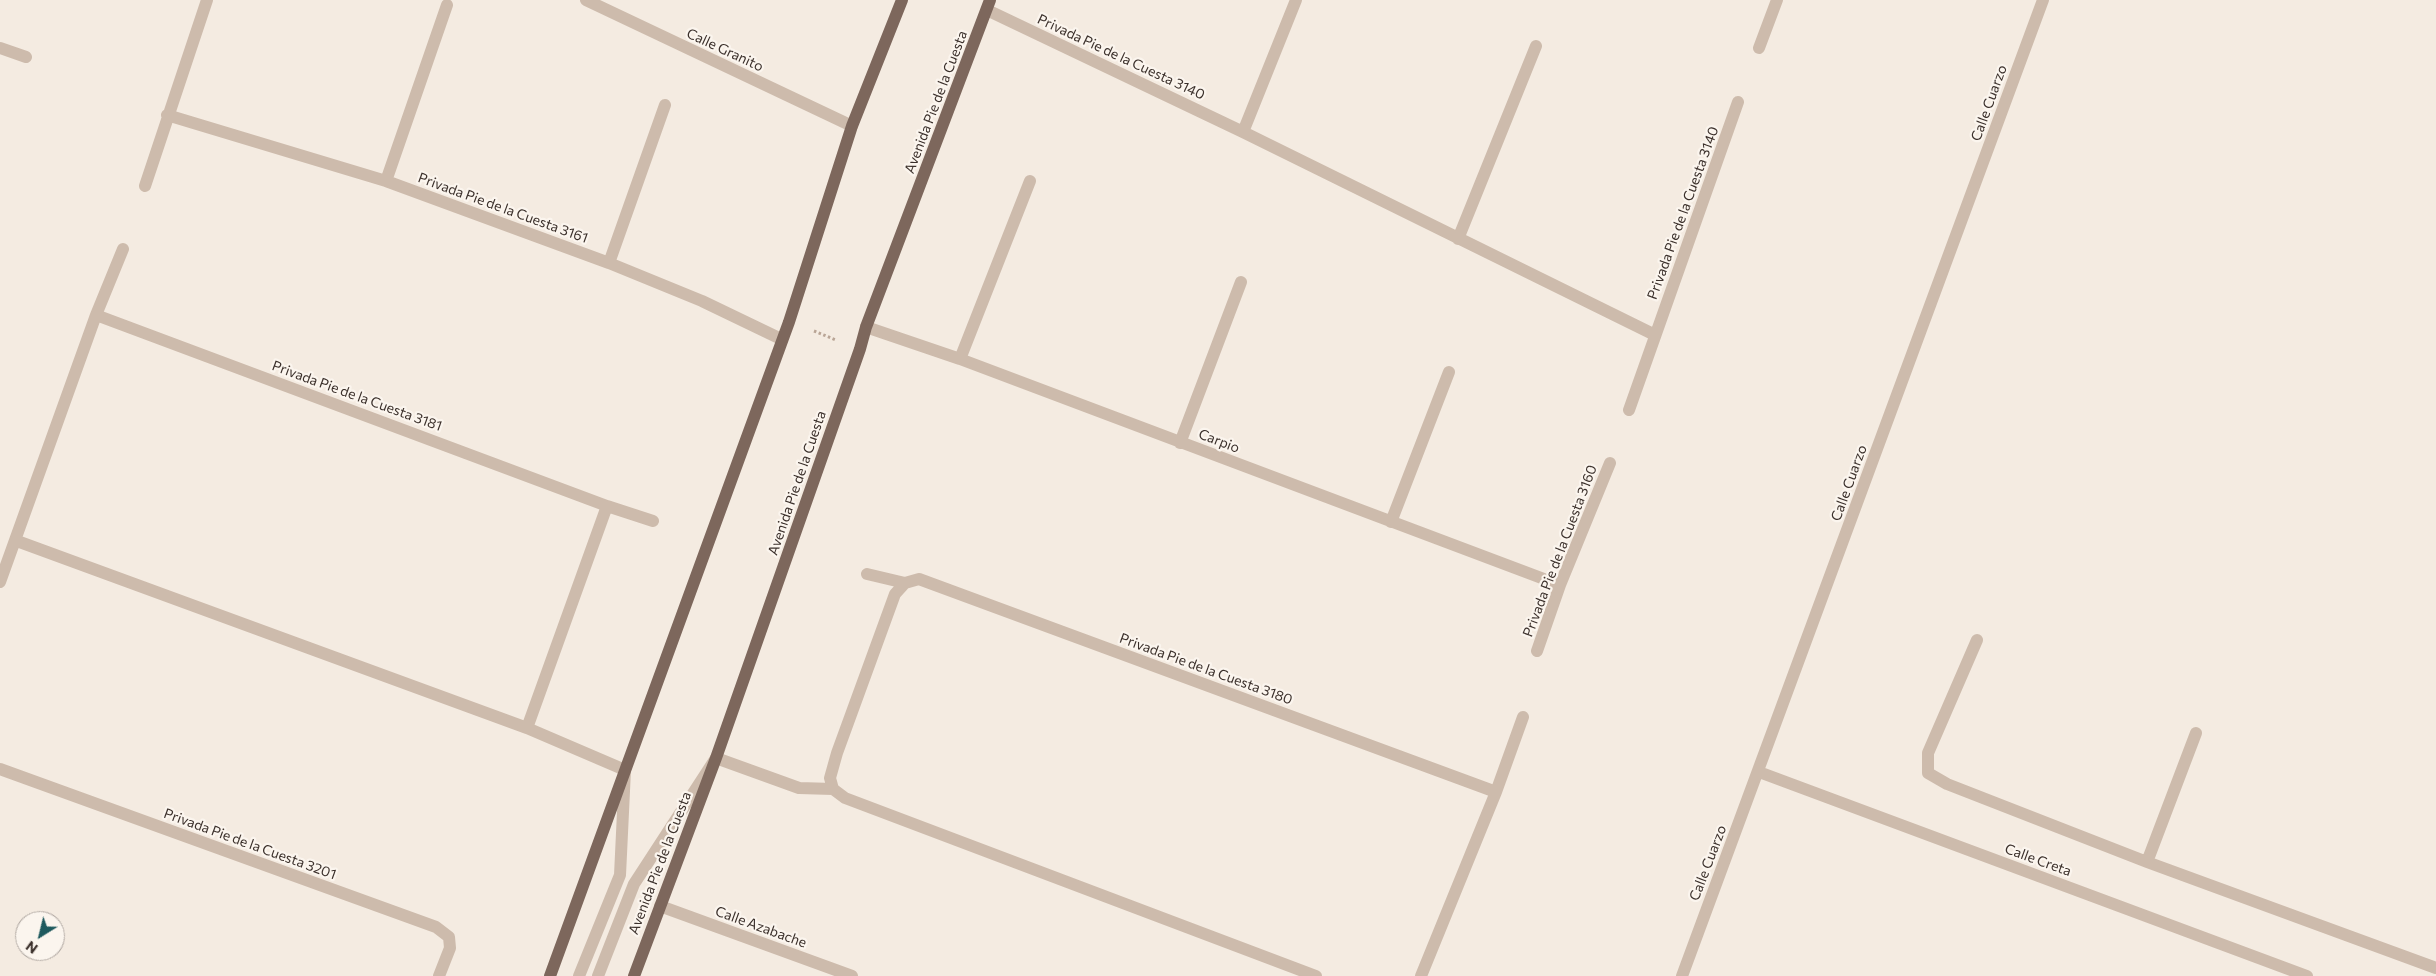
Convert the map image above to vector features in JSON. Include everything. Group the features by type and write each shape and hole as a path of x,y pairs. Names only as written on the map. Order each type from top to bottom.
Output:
{"main road":[{"path":"550,976 781,339 789,322 852,126 902,0"},
{"name":"Avenida Pie de la Cuesta","path":"634,976 716,758 860,349 866,327 988,5"}],"street":[{"path":"145,186 167,115 207,0"},
{"name":"Calle Granito","path":"586,0 852,126"},
{"path":"1243,132 1296,0"},
{"path":"1760,48 1777,0"},
{"name":"Calle Cuarzo","path":"1682,976 2043,0"},
{"path":"386,181 447,5"},
{"name":"Privada Pie de la Cuesta 3140","path":"988,5 1655,335"},
{"path":"1458,239 1536,46"},
{"path":"0,48 26,57"},
{"name":"Privada Pie de la Cuesta 3140","path":"1629,410 1738,102"},
{"path":"609,263 665,105"},
{"name":"Privada Pie de la Cuesta 3161","path":"167,115 386,181 609,263 702,301 781,339"},
{"path":"960,359 1030,181"},
{"path":"0,582 17,541 96,315 123,249"},
{"path":"1180,443 1241,282"},
{"name":"Privada Pie de la Cuesta 3181","path":"96,315 607,506 653,521"},
{"name":"Carpio","path":"866,327 960,359 1560,586"},
{"path":"1390,522 1448,372"},
{"name":"Privada Pie de la Cuesta 3160","path":"1537,651 1560,586 1610,463"},
{"path":"527,728 607,506"},
{"path":"17,541 527,728 625,770 620,875 579,976"},
{"name":"Privada Pie de la Cuesta 3180","path":"868,574 905,583 919,579 1496,792"},
{"path":"833,789 830,778 837,753 895,594 905,583"},
{"path":"1977,640 1928,754 1928,773 1947,784 2147,862 2436,968"},
{"path":"1421,976 1496,792 1523,717"},
{"path":"2147,862 2196,733"},
{"path":"598,976 634,884 716,758 799,788 833,789 845,798 1316,976"},
{"name":"Privada Pie de la Cuesta 3201","path":"0,769 436,927 449,937 450,948 439,976"},
{"name":"Calle Creta","path":"1759,772 2307,976"},
{"name":"Calle Azabache","path":"660,906 852,976"}],"path":[{"path":"789,322 860,349"}]}
